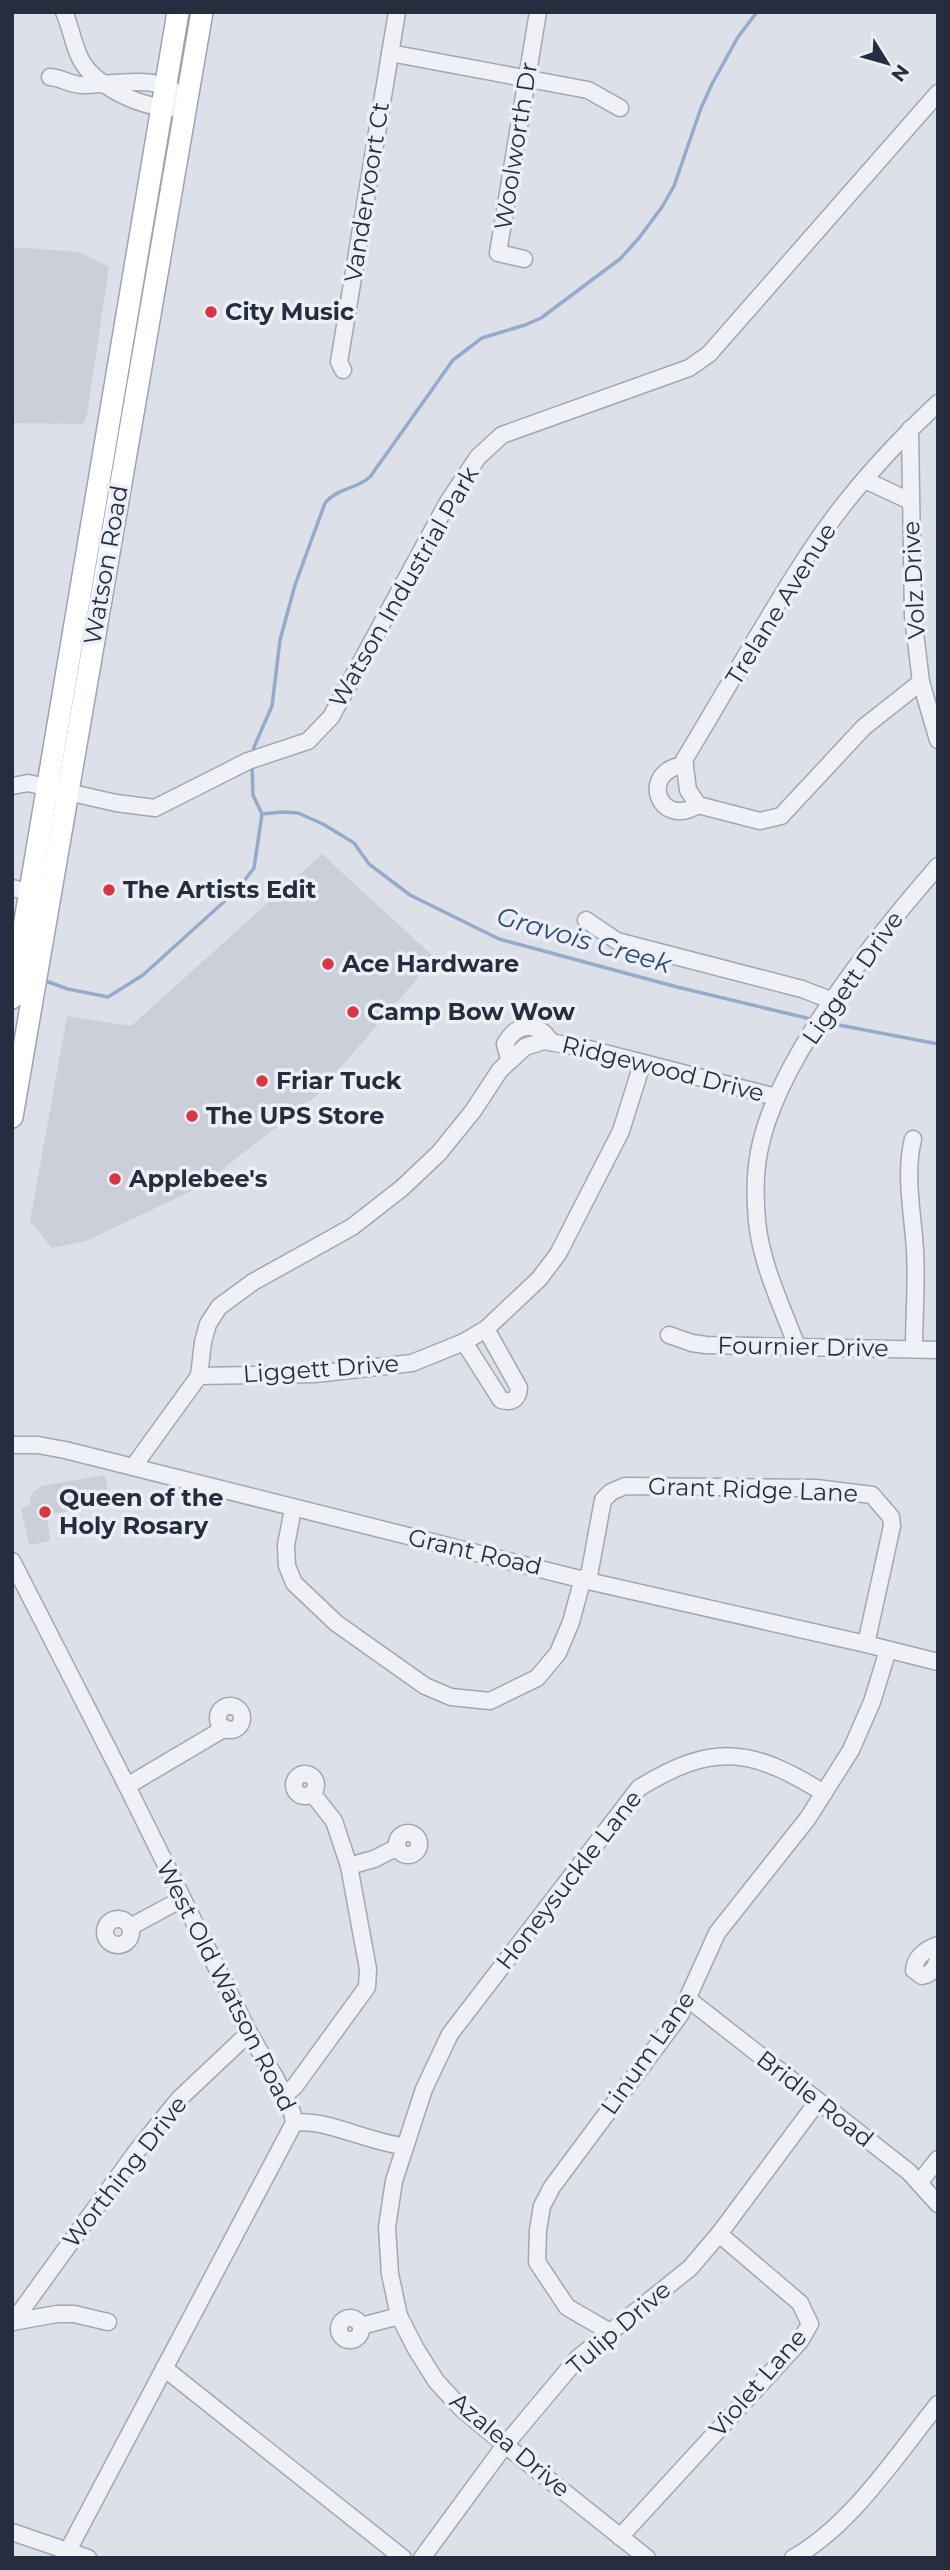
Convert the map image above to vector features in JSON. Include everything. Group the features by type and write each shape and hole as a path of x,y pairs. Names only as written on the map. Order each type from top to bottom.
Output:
{"main road":[{"name":"Watson Road","path":"29,959 22,890 58,790 178,12"},
{"name":"Watson Road","path":"12,1117 21,990 29,959 202,12"}],"street":[{"path":"50,77 73,84 102,83 151,83 167,86 175,90 186,105 175,110 148,106 102,83 81,62 64,12"},
{"name":"Vandervoort Ct","path":"343,370 340,362 397,12"},
{"name":"Woolworth Dr","path":"524,259 490,252 527,78 538,12"},
{"path":"390,53 588,90 620,108"},
{"name":"Watson Industrial Park","path":"12,786 23,783 155,808 254,759 308,741 331,717 448,502 478,457 502,435 689,368 709,354 938,93"},
{"name":"Trelane Avenue","path":"685,765 684,760 810,552 865,480 938,402"},
{"name":"Volz Drive","path":"910,429 913,616 921,682 938,740"},
{"name":"Volz Drive","path":"865,480 910,500"},
{"path":"698,805 688,790 685,765 673,766 663,773 657,794 668,808 674,811 683,812 698,805 760,821 781,816 863,727 921,682"},
{"name":"Liggett Drive","path":"797,1347 762,1252 757,1221 759,1152 776,1097 813,1032 898,911 938,866"},
{"path":"586,919 617,942 802,989 829,1007"},
{"name":"Ridgewood Drive","path":"199,1376 208,1324 219,1307 253,1282 352,1227 402,1188 439,1153 509,1059 525,1047 551,1042 589,1049 776,1097"},
{"name":"Liggett Drive","path":"199,1376 315,1374 412,1363 464,1342 486,1329 539,1279 558,1254 621,1131 642,1064"},
{"path":"914,1139 908,1177 915,1253 914,1349"},
{"path":"464,1342 501,1400 514,1400 519,1395 519,1388 486,1329"},
{"name":"Fournier Drive","path":"669,1335 706,1345 938,1350"},
{"path":"133,1466 199,1376"},
{"name":"Grant Road","path":"12,1445 38,1445 65,1450 293,1509 938,1662"},
{"name":"Grant Ridge Lane","path":"586,1579 603,1500 611,1492 625,1486 816,1488 872,1495 891,1517 892,1526 866,1644"},
{"path":"293,1509 286,1545 287,1566 294,1583 336,1623 425,1686 451,1697 490,1701 537,1678 558,1653 586,1579"},
{"name":"West Old Watson Road","path":"12,1561 249,2033 284,2096 294,2123 66,2554"},
{"name":"Linum Lane","path":"610,2332 567,2307 537,2262 542,2206 552,2188 680,2015 718,1933 808,1818 851,1750 872,1702 888,1650"},
{"path":"127,1786 225,1728"},
{"name":"Honeysuckle Lane","path":"405,2146 424,2089 450,2034 639,1788 664,1772 690,1762 742,1756 766,1762 824,1793"},
{"path":"284,2096 295,2086 367,1986 368,1969 349,1866 334,1821 312,1793"},
{"path":"349,1866 373,1859 398,1847"},
{"path":"130,1927 182,1899"},
{"path":"938,1945 920,1955 914,1970 922,1976 929,1975 935,1969 938,1959"},
{"name":"Bridle Road","path":"688,1999 909,2172 938,2204"},
{"name":"Worthing Drive","path":"13,2322 136,2152 180,2099 249,2033"},
{"name":"Tulip Drive","path":"422,2558 505,2445 578,2358 690,2268 719,2234 818,2101"},
{"path":"294,2123 314,2123 389,2145 405,2146"},
{"name":"Azalea Drive","path":"405,2146 394,2181 387,2227 390,2274 399,2316 416,2349 436,2381 461,2408 647,2558"},
{"path":"919,2183 938,2159"},
{"name":"Violet Lane","path":"621,2536 800,2341 810,2324 800,2303 719,2234"},
{"path":"13,2322 57,2314 74,2314 108,2322"},
{"path":"362,2326 399,2316"},
{"path":"164,2368 403,2558"},
{"path":"793,2558 841,2524 938,2404"},
{"path":"12,2532 66,2554 88,2558"}],"shaded area":[{"path":"12,247 80,252 109,267 87,416 83,424 12,423"},
{"path":"322,854 435,958 316,1096 200,1187 86,1241 52,1248 30,1221 67,1016 131,1026"},
{"name":"Queen of the Holy Rosary","path":"105,1475 110,1505 47,1515 50,1541 29,1545 21,1509 31,1504 30,1497 33,1492 42,1486"}],"waterway":[{"path":"253,753 272,706 280,640 295,585 325,503 335,494 370,477 453,360 482,338 541,318 620,259 639,238 674,186 712,84 738,37 757,12"},
{"path":"252,764 253,795 262,814"},
{"name":"Gravois Creek","path":"43,980 68,989 108,997 143,975 237,890 254,868 262,814 283,812 298,813 323,824 354,843 369,864 410,895 499,939 677,987 815,1020"},
{"name":"Gravois Creek","path":"823,1022 938,1044"}],"place":[{"name":"City Music","path":"211,312"},
{"name":"The Artists Edit","path":"109,890"},
{"name":"Ace Hardware","path":"328,964"},
{"name":"Camp Bow Wow","path":"353,1012"},
{"name":"Friar Tuck","path":"262,1081"},
{"name":"The UPS Store","path":"192,1116"},
{"name":"Applebee's","path":"115,1179"},
{"name":"Queen of the Holy Rosary","path":"45,1512"}]}
